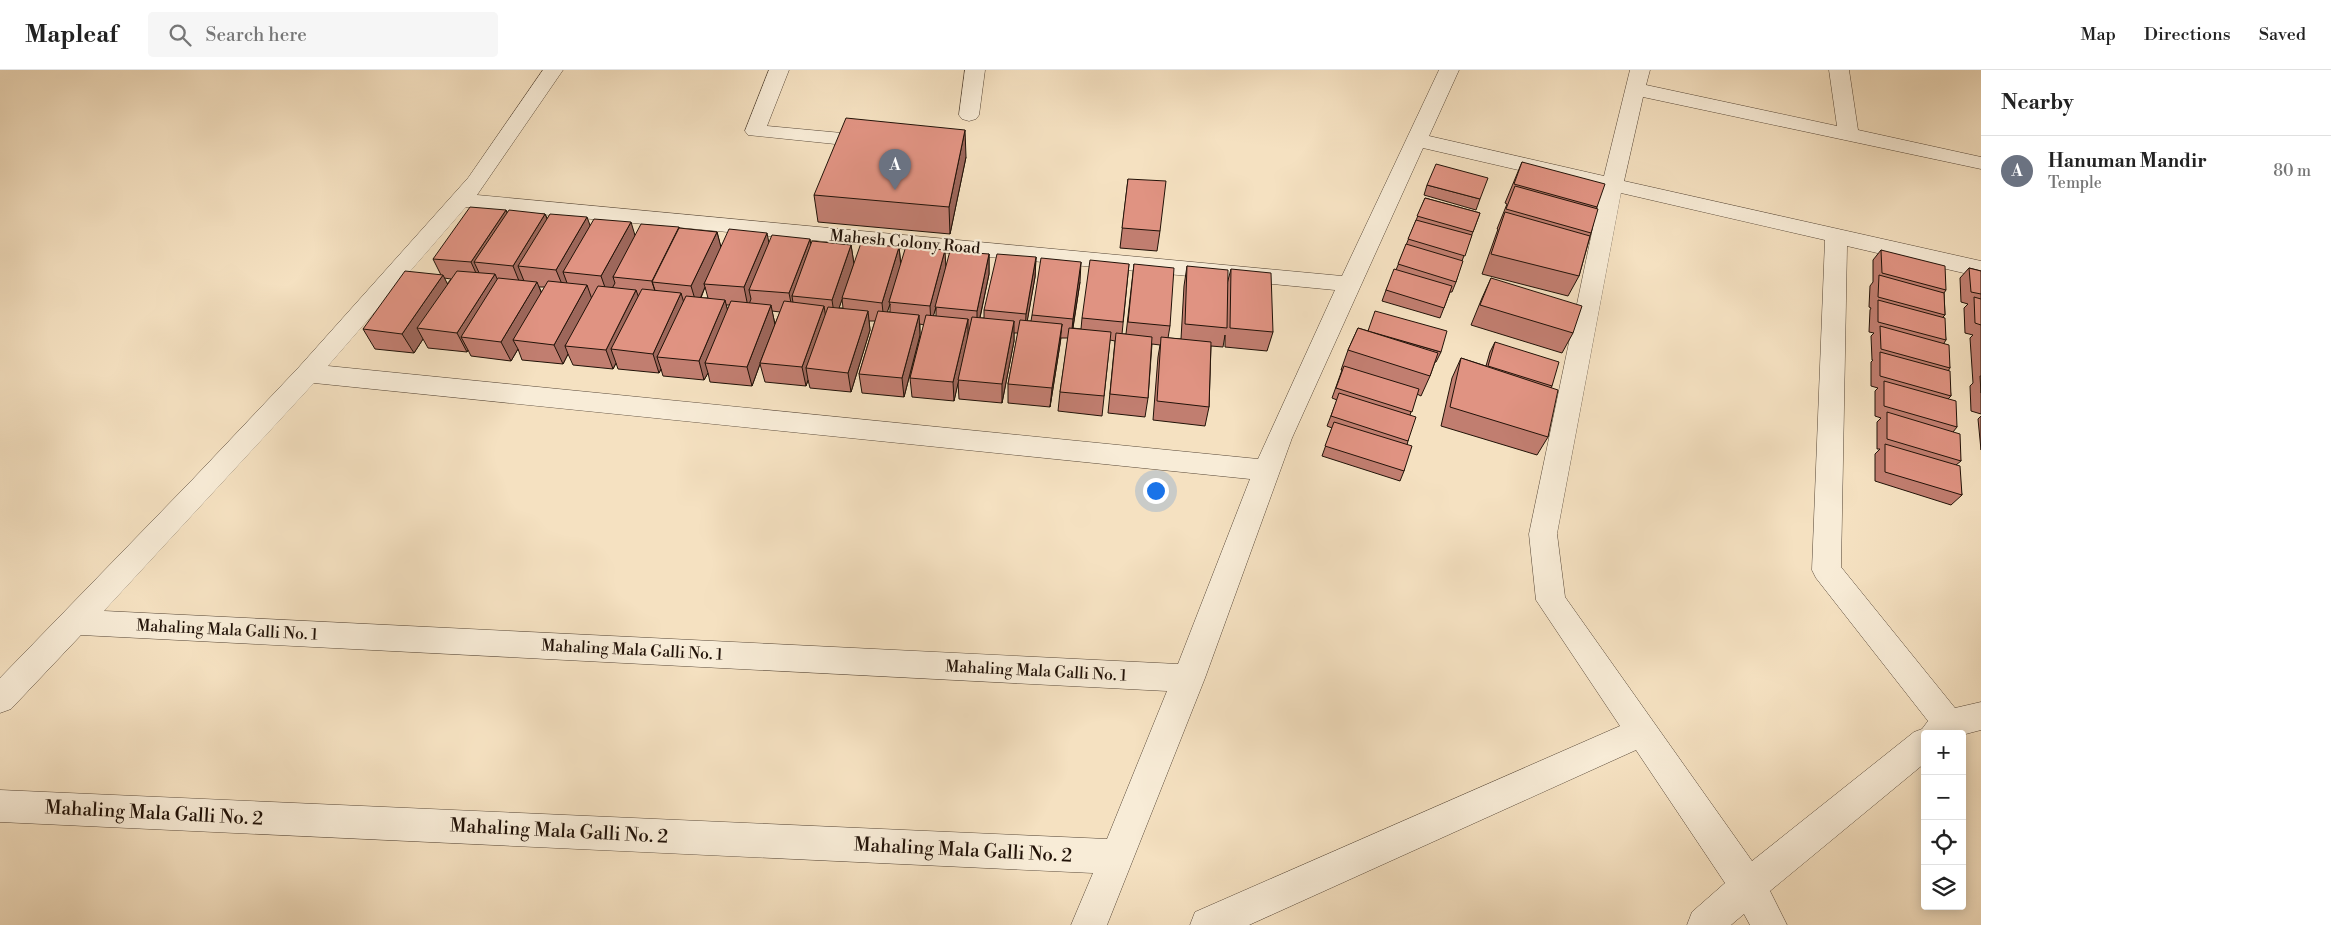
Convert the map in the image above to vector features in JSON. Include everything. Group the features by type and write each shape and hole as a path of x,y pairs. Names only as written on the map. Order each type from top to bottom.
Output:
{"street":[{"path":"0,699 308,373 476,183 553,70"},
{"path":"779,70 755,131 898,144"},
{"path":"969,114 976,70"},
{"path":"1089,925 1189,678 1267,470 1349,284 1448,70"},
{"path":"1840,70 1848,135"},
{"path":"1769,925 1748,886 1551,600 1543,534 1612,185 1638,80 1848,135 1981,163"},
{"path":"1417,140 1981,269"},
{"name":"Mahesh Colony Road","path":"460,200 1349,284"},
{"path":"1836,236 1826,570 1934,730"},
{"path":"308,373 1267,470"},
{"name":"Mahaling Mala Galli No. 1","path":"74,622 1189,678"},
{"path":"1947,730 1981,716"},
{"path":"1208,925 1641,732"},
{"path":"1705,925 1748,886 1921,747"},
{"name":"Mahaling Mala Galli No. 2","path":"0,806 1117,857"}],"building":[{"path":"846,118 965,130 949,207 814,195"},
{"path":"1522,162 1605,184 1597,207 1514,184"},
{"path":"1436,164 1488,178 1480,199 1427,185"},
{"path":"1128,179 1166,181 1160,231 1122,228"},
{"path":"1515,186 1598,209 1591,233 1506,209"},
{"path":"1425,198 1480,213 1473,232 1417,216"},
{"path":"470,207 506,210 471,262 433,259"},
{"path":"509,210 545,214 513,266 474,262"},
{"path":"1505,212 1590,236 1579,276 1491,254"},
{"path":"550,214 587,217 556,270 518,266"},
{"path":"594,219 631,222 601,276 563,272"},
{"path":"1416,220 1472,235 1465,256 1408,239"},
{"path":"641,224 679,227 652,281 613,277"},
{"path":"679,228 717,232 691,286 652,282"},
{"path":"729,229 767,233 744,287 704,284"},
{"path":"772,235 810,239 789,293 749,290"},
{"path":"812,241 851,245 832,300 792,296"},
{"path":"861,243 899,247 882,303 842,298"},
{"path":"1406,244 1463,261 1456,282 1398,264"},
{"path":"906,246 945,250 930,306 889,302"},
{"path":"1881,250 1945,266 1946,290 1882,273"},
{"path":"950,251 989,254 977,311 935,307"},
{"path":"997,254 1036,257 1026,314 984,310"},
{"path":"1041,258 1081,262 1073,319 1032,315"},
{"path":"1090,260 1129,264 1123,322 1082,318"},
{"path":"1134,264 1174,268 1170,326 1128,322"},
{"path":"1187,266 1228,270 1227,328 1185,324"},
{"path":"1969,268 1981,271 1981,294 1971,292"},
{"path":"1231,269 1271,273 1273,332 1230,328"},
{"path":"1394,269 1452,286 1444,308 1386,290"},
{"path":"405,271 443,275 402,334 363,329"},
{"path":"457,271 495,274 457,333 417,328"},
{"path":"1879,275 1944,293 1945,315 1878,297"},
{"path":"498,278 537,282 501,342 461,337"},
{"path":"1491,278 1582,306 1573,333 1480,305"},
{"path":"548,281 587,285 554,345 513,340"},
{"path":"598,286 636,290 606,350 565,346"},
{"path":"642,289 681,293 653,354 611,349"},
{"path":"686,296 725,300 699,361 657,357"},
{"path":"1974,297 1981,299 1981,325 1975,323"},
{"path":"1878,300 1945,318 1946,340 1878,322"},
{"path":"731,301 771,305 747,367 705,363"},
{"path":"784,301 824,306 802,367 760,363"},
{"path":"828,307 868,311 848,373 806,368"},
{"path":"878,311 919,315 902,378 859,374"},
{"path":"1375,311 1447,331 1441,352 1368,331"},
{"path":"926,315 968,319 953,382 910,378"},
{"path":"972,317 1014,321 1002,384 958,380"},
{"path":"1020,320 1062,324 1052,388 1008,384"},
{"path":"1880,326 1949,345 1950,368 1881,349"},
{"path":"1069,328 1111,332 1104,396 1060,392"},
{"path":"1358,328 1438,353 1430,376 1348,350"},
{"path":"1116,333 1152,337 1148,398 1110,394"},
{"path":"1161,337 1211,342 1209,407 1157,401"},
{"path":"1495,342 1559,362 1552,386 1488,366"},
{"path":"1880,352 1950,371 1951,396 1880,376"},
{"path":"1461,358 1558,390 1548,437 1450,407"},
{"path":"1344,366 1419,389 1412,412 1336,388"},
{"path":"1884,381 1956,401 1957,427 1884,406"},
{"path":"1339,393 1416,417 1408,441 1331,416"},
{"path":"1887,412 1960,434 1961,461 1887,439"},
{"path":"1334,422 1412,446 1404,471 1325,446"},
{"path":"1885,444 1960,466 1962,495 1885,472"}],"place":[{"name":"Hanuman Mandir","path":"895,190"}]}
